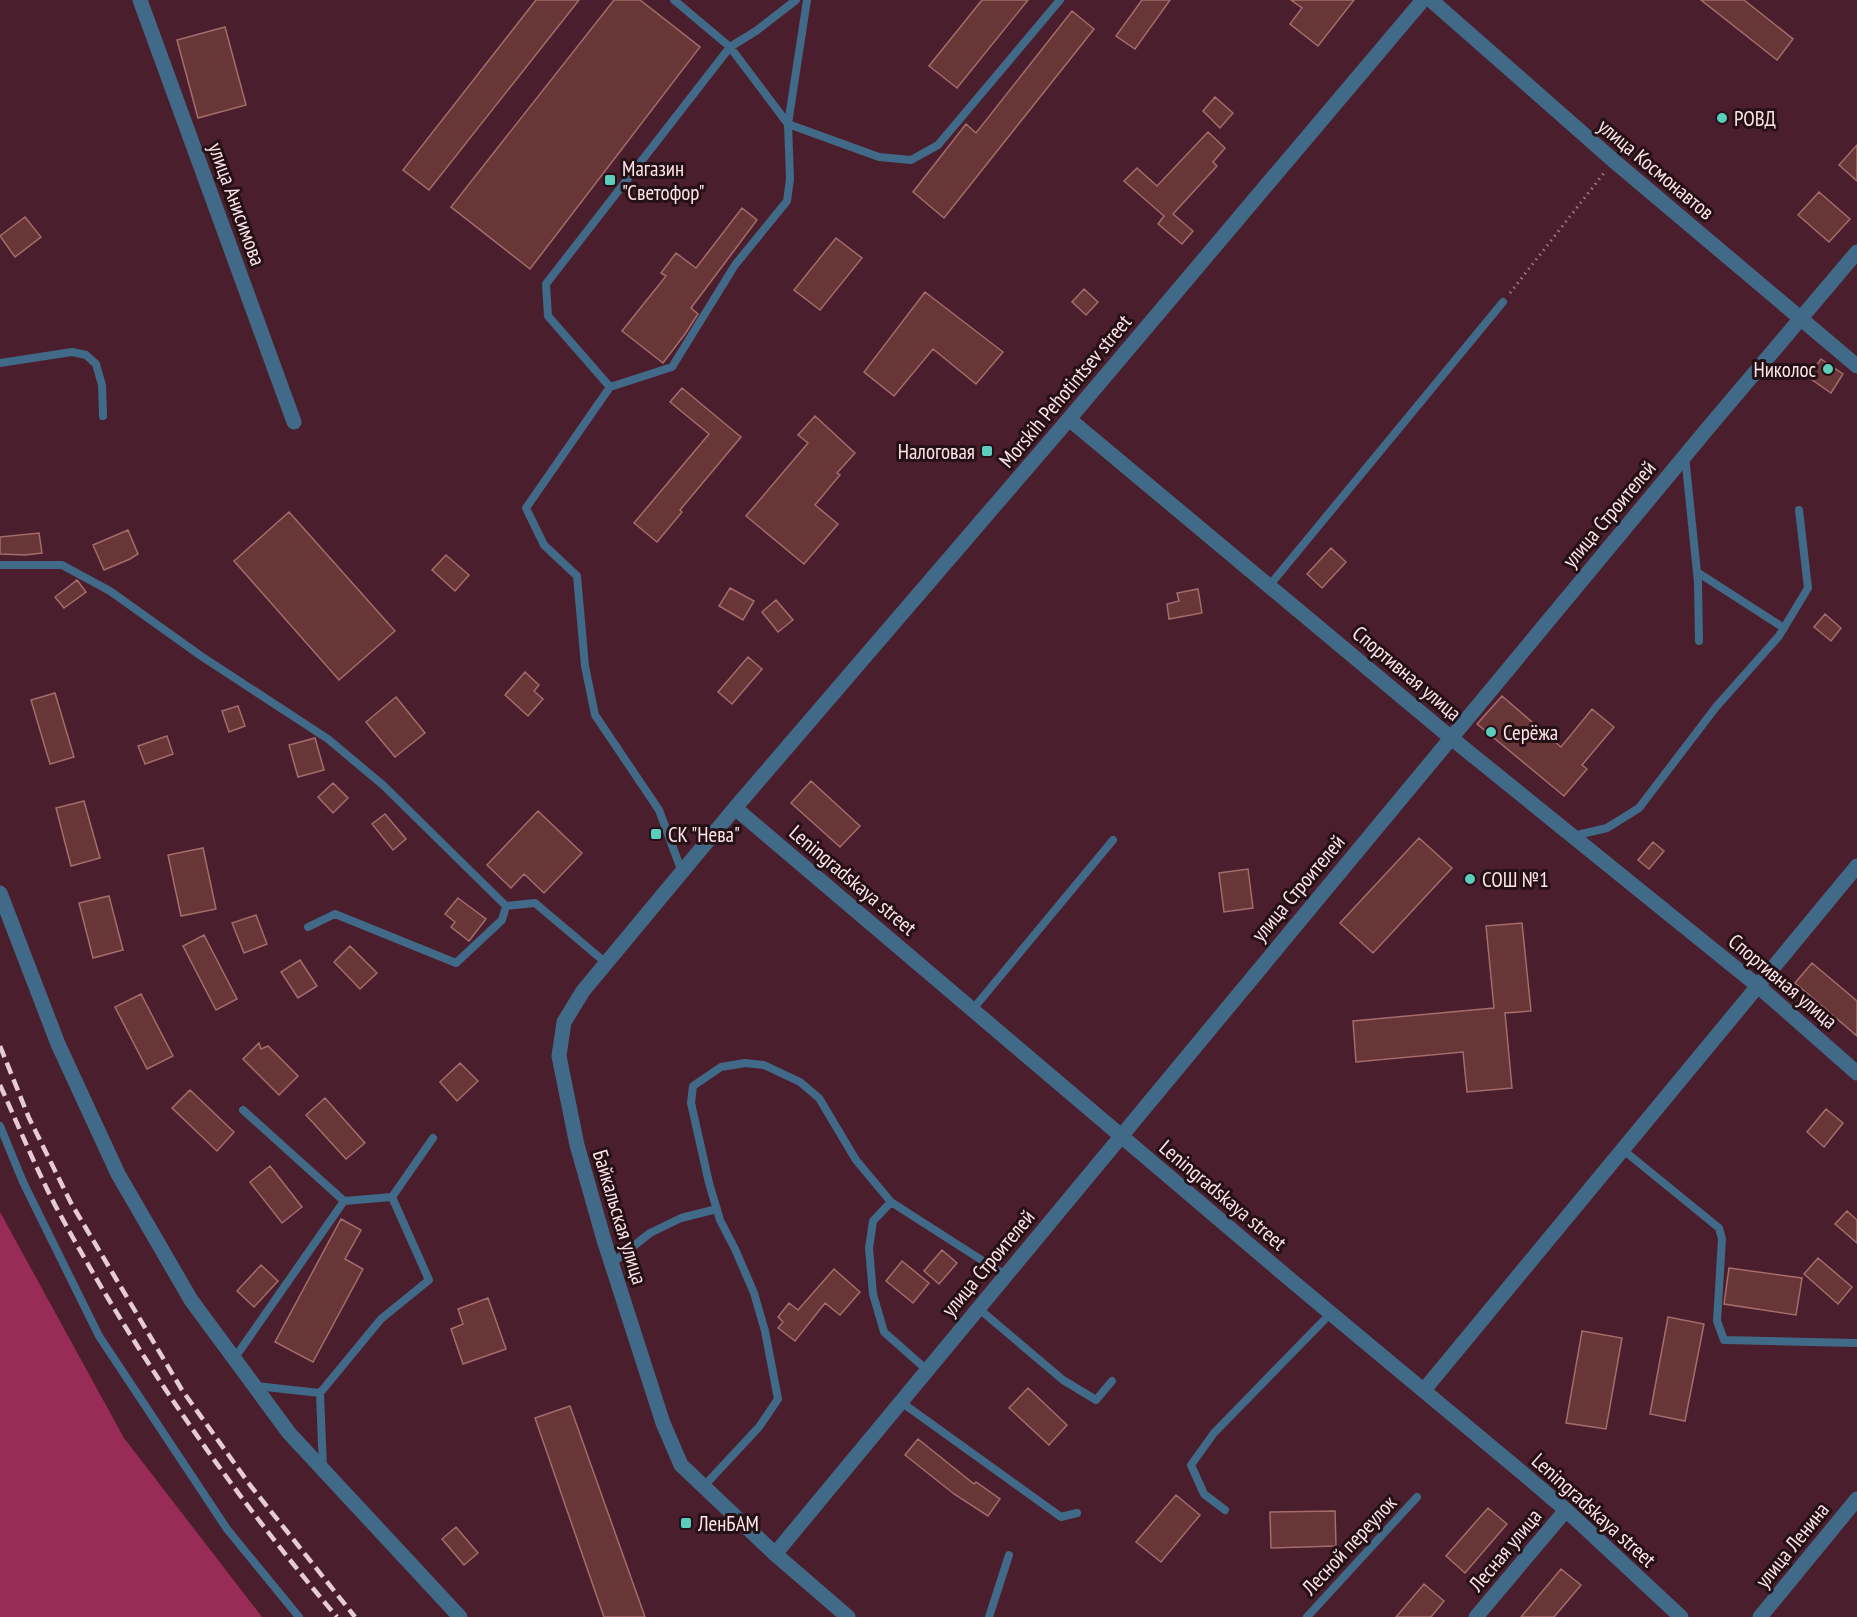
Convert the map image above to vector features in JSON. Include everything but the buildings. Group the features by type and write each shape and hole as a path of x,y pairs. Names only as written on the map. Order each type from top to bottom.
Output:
{"street":[{"name":"улица Анисимова","path":"140,0 294,422"},
{"name":"Morskih Pehotintsev street","path":"735,808 1069,420 1423,0"},
{"name":"улица Космонавтов","path":"1431,0 1614,161 1857,366"},
{"name":"улица Строителей","path":"775,1554 1450,737 1857,252"},
{"name":"Спортивная улица","path":"1069,420 1450,737 1758,986 1857,1073"},
{"name":"Байкальская улица","path":"735,808 583,991 564,1022 559,1056 577,1145 611,1264 663,1423 681,1465 775,1554 848,1617"},
{"name":"Leningradskaya street","path":"735,808 1566,1510 1681,1617"},
{"path":"1424,1390 1857,866"},
{"path":"0,893 58,1044 118,1174 191,1300 289,1433 460,1617"},
{"name":"улица Ленина","path":"1760,1617 1857,1499"},
{"name":"Лесная улица","path":"1476,1617 1566,1510"}],"lane":[{"path":"674,0 730,47 788,124 879,157 911,160 939,145 1060,0"},
{"path":"610,387 548,316 546,284 730,47 756,32 796,0"},
{"path":"682,872 660,810 595,715 585,666 577,576 544,545 526,508 610,387 672,367 735,265 786,201 790,179 788,124 807,0"},
{"path":"1269,586 1503,302"},
{"path":"0,363 72,352 86,354 96,364 102,385 103,416"},
{"path":"1685,455 1697,572 1699,641"},
{"path":"1573,836 1606,828 1639,808 1716,707 1779,636 1808,588 1799,510"},
{"path":"0,565 62,565 110,591 201,656 328,739 384,786 506,906"},
{"path":"1697,572 1784,628"},
{"path":"972,1009 1113,840"},
{"path":"506,906 535,903 606,963"},
{"path":"308,927 335,914 456,963 502,920 506,906"},
{"path":"704,1486 759,1427 778,1399 765,1331 754,1293 717,1209 691,1103 693,1086 721,1067 745,1063 764,1065 800,1082 819,1098 856,1160 891,1202 1005,1275"},
{"path":"243,1110 344,1201 392,1197 434,1138"},
{"path":"0,1126 23,1182 99,1336 227,1529 299,1617"},
{"path":"1622,1149 1719,1228 1722,1239 1717,1321 1724,1340 1857,1343"},
{"path":"323,1469 320,1393 381,1319 429,1280 392,1197"},
{"path":"234,1359 344,1201"},
{"path":"891,1202 873,1221 869,1248 873,1294 884,1332 927,1370"},
{"path":"611,1264 650,1233 681,1218 717,1209"},
{"path":"978,1308 1063,1380 1096,1400 1112,1381"},
{"path":"1225,1510 1204,1494 1191,1465 1214,1433 1331,1313"},
{"path":"255,1386 320,1393"},
{"path":"901,1402 1061,1517 1077,1513"},
{"name":"Лесной переулок","path":"1307,1617 1417,1497"},
{"path":"989,1617 1009,1555"}],"path":[{"path":"1503,302 1614,161"}],"shaded area":[{"path":"0,1212 124,1438 262,1617 0,1617"}],"railway":[{"path":"0,1046 29,1118 71,1203 182,1390 250,1485 355,1617"},
{"path":"0,1085 55,1205 117,1314 221,1470 258,1520 337,1617"}],"place":[{"name":"РОВД","path":"1722,118"},
{"name":"Магазин \"Светофор\"","path":"610,180"},
{"name":"Николос","path":"1828,369"},
{"name":"Налоговая","path":"987,451"},
{"name":"Серёжа","path":"1491,732"},
{"name":"СК \"Нева\"","path":"656,834"},
{"name":"СОШ №1","path":"1470,879"},
{"name":"ЛенБАМ","path":"686,1523"}]}
